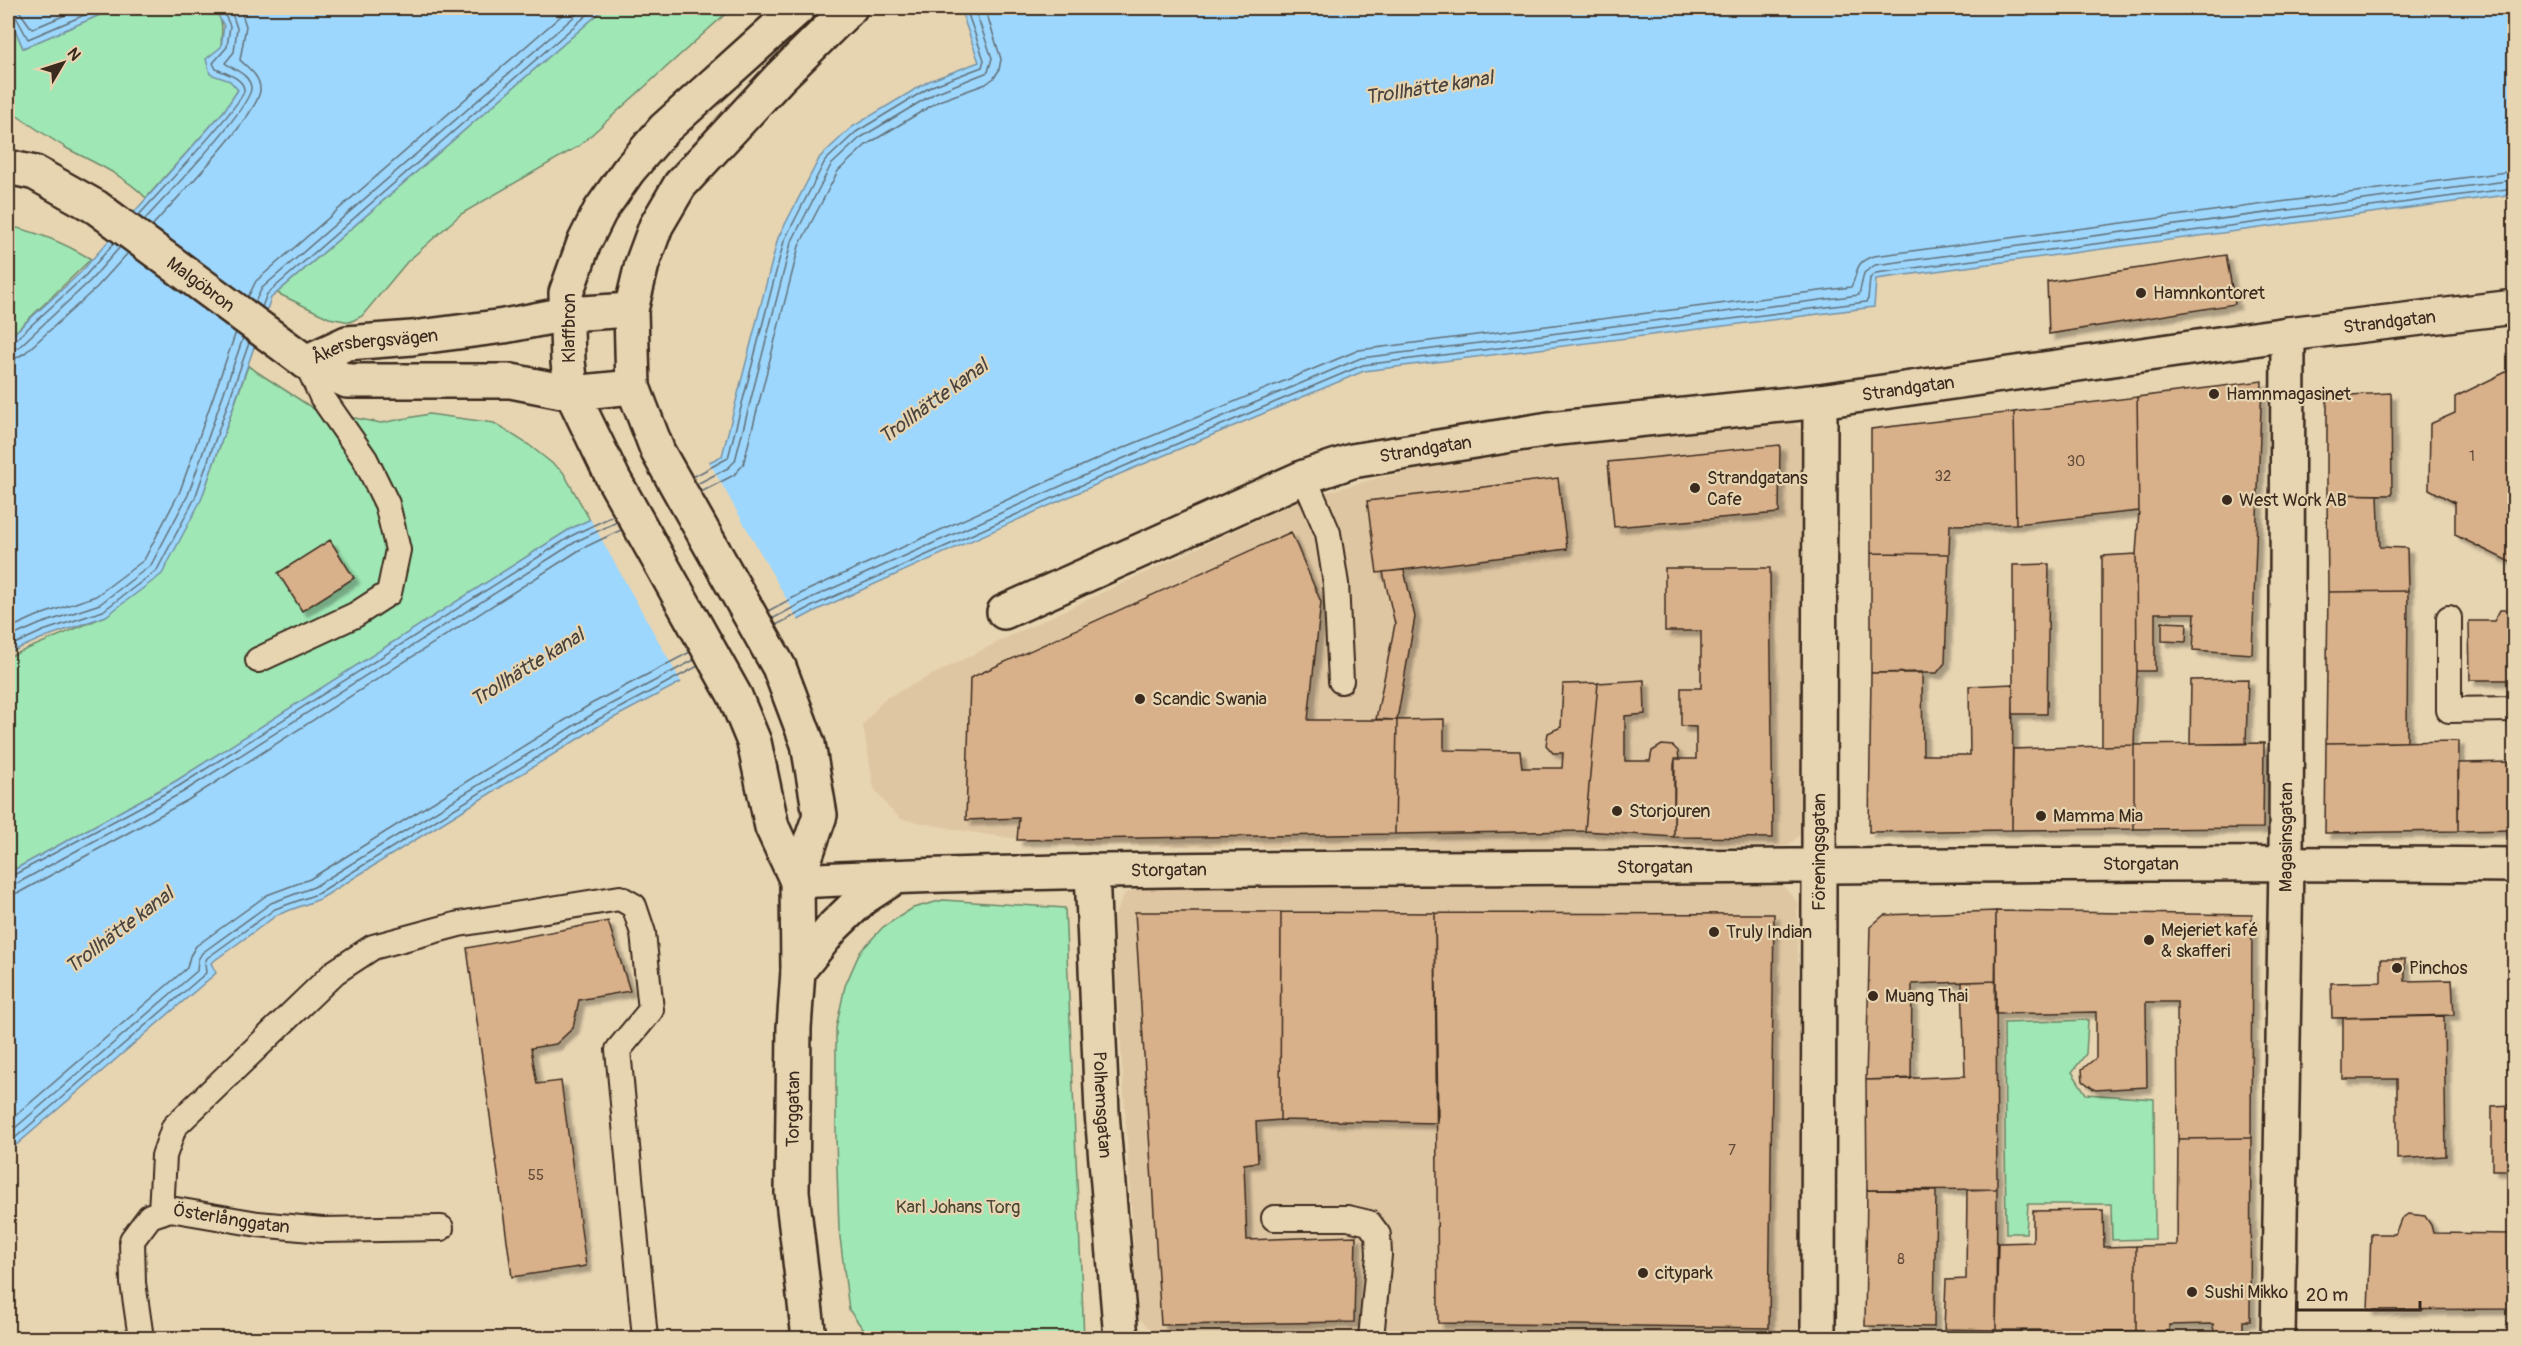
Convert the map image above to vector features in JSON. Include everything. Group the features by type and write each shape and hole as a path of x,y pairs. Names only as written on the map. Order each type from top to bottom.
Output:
{"street":[{"name":"Klaffbron","path":"735,696 613,478 572,393 566,293 584,243 600,211 628,171 664,129 798,8"},
{"path":"633,387 632,310 642,264 656,226 680,186 779,78 850,8"},
{"name":"Malgöbron","path":"8,167 35,173 96,207 306,362"},
{"name":"Strandgatan","path":"1004,612 1304,477 1352,461 1549,429 1820,401 2288,334 2514,307"},
{"name":"Åkersbergsvägen","path":"306,362 347,343 412,338 504,326 566,314 632,310"},
{"name":"Magasinsgatan","path":"2278,1338 2286,863 2288,334"},
{"name":"Åkersbergsvägen","path":"306,362 346,381 512,381 572,393 633,387"},
{"name":"Torggatan","path":"633,387 658,452 779,667 808,744 819,815 797,881 798,970 794,1028 792,1192 809,1338"},
{"name":"Föreningsgatan","path":"1818,1338 1820,401"},
{"name":"Torggatan","path":"735,696 754,742 772,827 797,881"},
{"name":"Storgatan","path":"797,881 1092,871 2286,863 2514,865"},
{"name":"Polhemsgatan","path":"1092,871 1102,1113 1121,1338"},
{"path":"798,970 834,926 863,898 907,876"}],"lane":[{"path":"258,660 355,615 389,593 398,550 387,504 364,459 322,397 306,362"},
{"path":"1304,477 1328,533 1336,584 1341,681"},
{"path":"2449,618 2449,710 2514,709"},
{"path":"160,1212 164,1156 174,1127 334,972 373,947 459,924 620,898 634,906 644,933 651,1010 618,1050 645,1338"},
{"name":"Österlånggatan","path":"141,1338 133,1283 132,1240 150,1215 170,1209 258,1224 322,1230 441,1228"},
{"path":"1274,1218 1348,1218 1369,1223 1378,1235 1379,1255 1371,1338"}],"shaded area":[{"path":"1782,413 1809,436 1805,831 1787,846 1476,849 1064,845 976,833 901,819 889,808 874,788 863,725 884,699 1010,636 1302,499 1374,479 1545,442"},
{"path":"1782,885 1797,902 1803,1288 1798,1334 1792,1338 1161,1338 1138,1318 1113,919 1125,893 1147,888"}],"green space":[{"path":"116,8 214,8 221,21 221,51 224,63 238,90 224,111 146,198 119,177 31,126 10,111 8,105 8,13 23,48"},
{"path":"605,8 732,8 579,146 461,214 407,262 362,316 350,322 329,318 277,293"},
{"path":"8,226 51,239 91,259 8,339"},
{"path":"248,366 317,411 381,423 429,414 494,423 529,445 563,472 590,520 570,529 176,781 8,873 8,657 106,616 201,500"},
{"name":"Karl Johans Torg","path":"943,900 1065,908 1084,1338 992,1336 888,1338 866,1333 849,1310 839,1229 836,1139 836,1028 845,986 860,952 883,927 913,908"},
{"path":"2088,1020 2086,1054 2072,1072 2086,1094 2154,1099 2155,1239 2112,1240 2111,1204 2028,1204 2026,1233 2006,1233 2004,1023"}],"water":[{"path":"8,8 116,8 23,48"},
{"path":"214,8 605,8 271,298 201,500 162,574 106,616 45,637 8,653 8,339 81,272 224,111 238,90 230,81 210,74 206,59 221,47 224,26"},
{"name":"Trollhätte kanal","path":"964,8 2514,8 2514,194 1876,279 1874,307 1364,371 1115,476 817,610 602,724 320,899 277,915 211,963 216,973 8,1152 8,873 176,781 570,529 722,456 778,238 820,157 852,127 929,81 979,62 961,11"}],"pier":[{"path":"708,460 800,623 683,685 589,517"}],"building":[{"name":"Hamnkontoret","path":"2226,255 2235,304 2049,334 2047,282"},
{"path":"2514,368 2514,564 2455,535 2455,503 2429,489 2430,424 2455,413 2455,397"},
{"path":"2262,381 2252,654 2193,650 2195,613 2155,613 2155,671 2137,671 2136,554 2139,511 2137,397"},
{"path":"2391,393 2392,495 2327,494 2327,396"},
{"path":"2137,397 2139,511 2016,524 2014,412"},
{"path":"2014,412 2016,524 1950,525 1949,554 1871,553 1871,429"},
{"name":"Strandgatans Cafe","path":"1780,445 1779,513 1614,527 1608,462"},
{"path":"1558,478 1567,549 1377,573 1367,501"},
{"path":"2327,494 2378,495 2380,547 2407,548 2408,591 2328,592"},
{"name":"Scandic Swania","path":"1291,532 1321,602 1308,720 1397,720 1395,834 1017,840 1019,818 966,820 970,678"},
{"path":"330,540 354,578 302,611 278,573"},
{"path":"1871,553 1949,554 1945,663 1937,673 1871,673"},
{"path":"2136,554 2137,671 2134,745 2102,746 2102,556"},
{"path":"2049,564 2047,714 2013,714 2013,565"},
{"path":"1665,568 1770,568 1773,838 1674,837 1675,759 1696,759 1696,727 1681,726 1681,688 1701,688 1701,631 1665,631"},
{"path":"1404,570 1415,617 1397,720 1376,719 1395,624 1383,572"},
{"path":"2408,591 2407,742 2326,743 2328,592"},
{"path":"2500,610 2514,610 2514,680 2470,680 2469,621 2494,621"},
{"path":"2162,622 2187,623 2186,642 2162,641"},
{"path":"1922,672 1923,755 1970,755 1969,686 2013,684 2012,830 1869,832 1871,673"},
{"path":"2248,679 2246,744 2190,744 2191,680"},
{"path":"1644,680 1645,714 1625,716 1625,761 1650,761 1652,751 1662,745 1673,746 1678,751 1679,759 1675,759 1674,765 1674,837 1585,831 1598,683"},
{"path":"1598,683 1585,831 1395,834 1397,720 1444,719 1444,750 1520,751 1522,768 1562,768 1563,753 1553,753 1546,745 1548,733 1561,727 1563,684"},
{"path":"2459,741 2458,831 2325,833 2326,743"},
{"path":"2264,743 2263,828 2134,829 2134,745"},
{"path":"2134,745 2134,829 2012,830 2013,749"},
{"path":"2514,762 2514,830 2458,831 2458,763"},
{"path":"1996,911 2252,915 2251,1138 2178,1139 2177,1002 2146,1002 2147,1087 2095,1090 2083,1081 2082,1069 2096,1058 2096,1012 1995,1014"},
{"path":"1996,911 1996,981 1912,984 1911,1079 1866,1080 1870,927 1884,915"},
{"path":"1135,912 1281,912 1280,1120 1256,1122 1258,1162 1244,1164 1247,1240 1356,1236 1354,1322 1161,1325"},
{"path":"1281,912 1435,913 1438,1123 1280,1120"},
{"path":"1435,913 1774,914 1769,1328 1438,1323"},
{"path":"608,921 630,991 579,1000 573,1028 556,1044 531,1048 537,1084 561,1081 586,1266 512,1277 467,948"},
{"path":"2381,959 2405,959 2405,981 2452,980 2454,1015 2332,1018 2331,983 2381,982"},
{"path":"1996,981 1997,1189 1867,1190 1866,1080 1965,1076 1962,982"},
{"path":"2444,1016 2446,1156 2397,1159 2397,1079 2343,1079 2343,1018"},
{"path":"2514,1105 2514,1170 2492,1170 2492,1106"},
{"path":"2251,1138 2250,1321 2243,1321 2243,1333 2214,1333 2213,1324 2169,1325 2169,1331 2136,1331 2136,1246 2177,1245 2178,1139"},
{"path":"1997,1189 1996,1330 1944,1329 1946,1280 1966,1279 1967,1190"},
{"path":"1867,1190 1936,1191 1934,1327 1865,1326"},
{"path":"2103,1210 2104,1247 2136,1246 2136,1331 1996,1330 1998,1243 2033,1242 2033,1211"},
{"path":"2408,1214 2425,1216 2433,1233 2514,1234 2514,1309 2368,1310 2371,1234 2395,1234 2401,1219"}],"place":[{"name":"Hamnkontoret","path":"2141,293"},
{"name":"Hamnmagasinet","path":"2214,394"},
{"name":"Strandgatans Cafe","path":"1695,488"},
{"name":"West Work AB","path":"2227,500"},
{"name":"Scandic Swania","path":"1140,699"},
{"name":"Storjouren","path":"1617,811"},
{"name":"Mamma Mia","path":"2041,816"},
{"name":"Truly Indian","path":"1714,932"},
{"name":"Mejeriet kafé & skafferi","path":"2149,940"},
{"name":"Pinchos","path":"2397,968"},
{"name":"Muang Thai","path":"1873,996"},
{"name":"citypark","path":"1643,1273"},
{"name":"Sushi Mikko","path":"2192,1292"}]}
